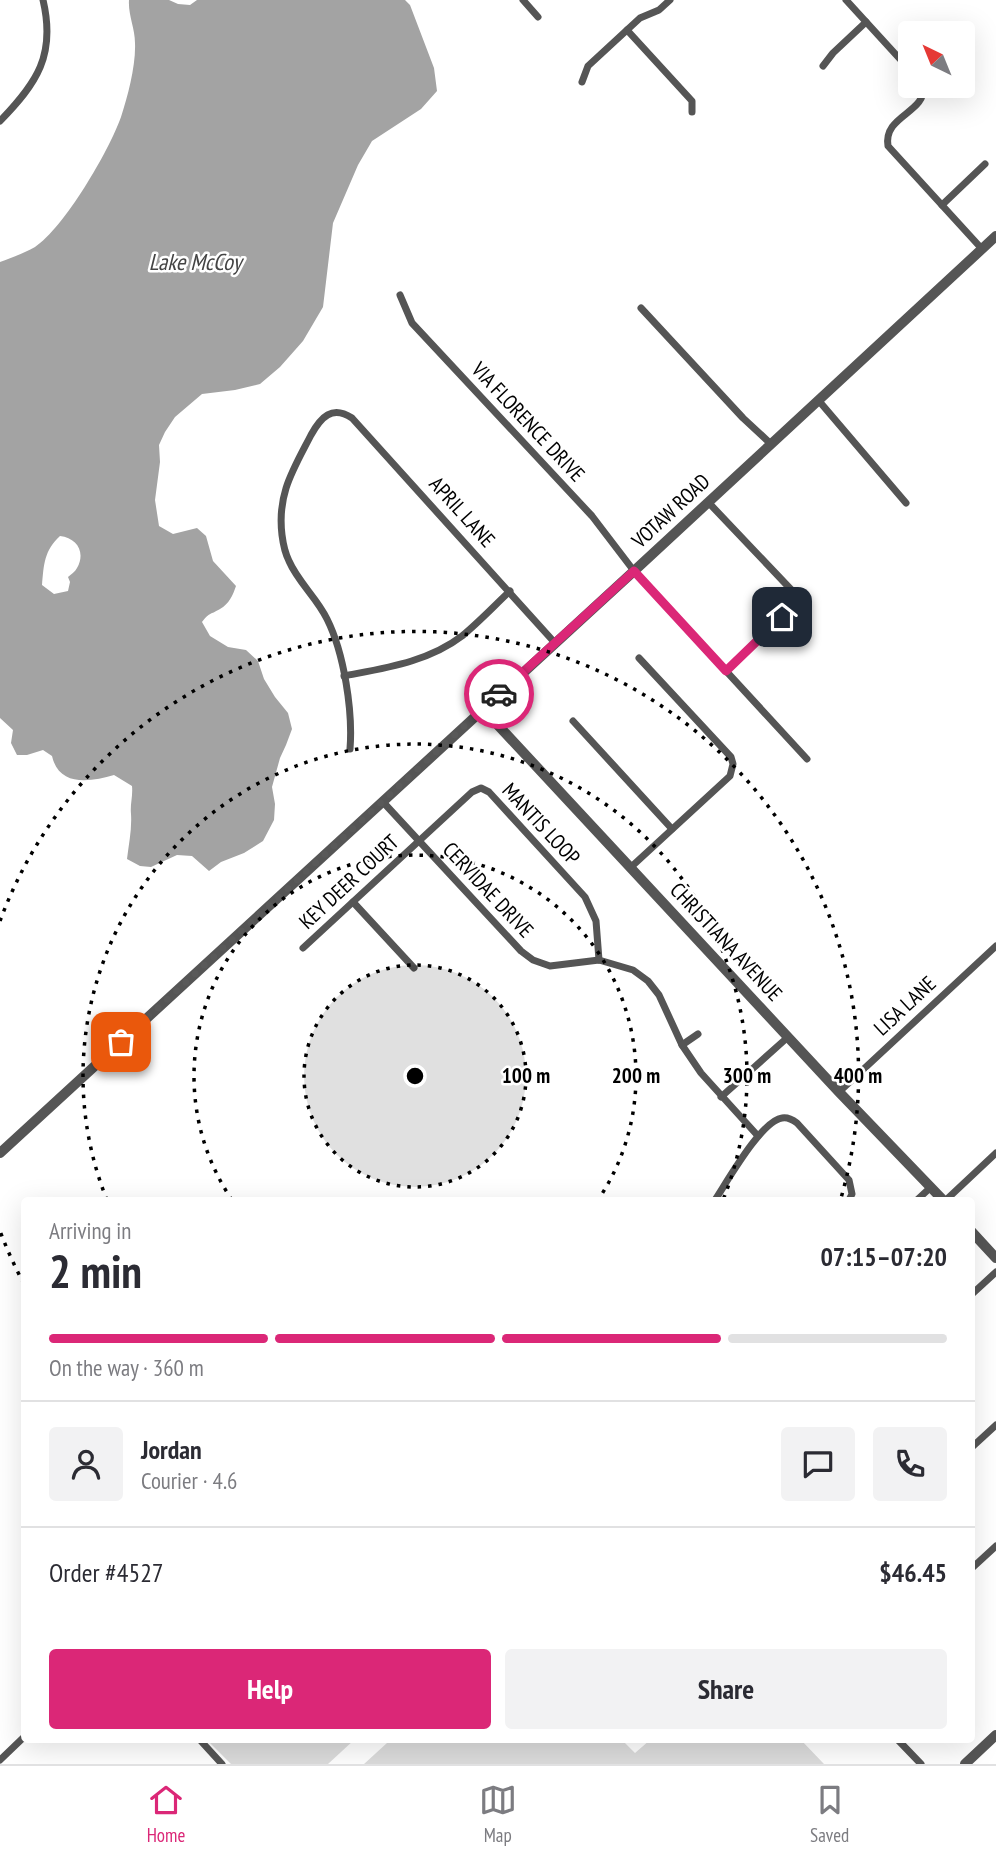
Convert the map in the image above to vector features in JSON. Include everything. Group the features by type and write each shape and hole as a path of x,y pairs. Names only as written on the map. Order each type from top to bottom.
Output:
{"street":[{"path":"0,121 21,100 34,82 42,64 48,37 48,18 43,0"},
{"path":"523,0 538,18"},
{"path":"582,82 588,66 640,18 659,10 670,0"},
{"path":"846,0 898,56"},
{"path":"824,66 832,53 866,22"},
{"path":"627,30 692,101 692,112"},
{"path":"922,98 891,128 887,136 888,146 982,249"},
{"path":"942,205 985,164"},
{"name":"VOTAW ROAD","path":"0,1153 996,236"},
{"name":"VIA FLORENCE DRIVE","path":"400,295 412,323 592,516 634,571 807,759"},
{"path":"641,308 743,418 771,444"},
{"path":"818,401 906,503"},
{"name":"APRIL LANE","path":"344,676 326,617 288,560 280,519 283,494 317,424 327,415 337,412 352,418 555,643"},
{"path":"708,502 801,600 726,671"},
{"path":"350,749 352,730 344,676 407,663 441,649 462,636 510,591"},
{"path":"630,868 730,776 733,764 731,757 639,658"},
{"name":"CHRISTIANA AVENUE","path":"483,709 839,1092 941,1197"},
{"path":"573,721 673,829"},
{"name":"MANTIS LOOP","path":"418,841 472,792 481,788 489,792 585,897 596,921 599,960"},
{"name":"CERVIDAE DRIVE","path":"383,802 521,951 533,960 550,966 599,960 633,970 648,981 659,995 682,1045 709,1083 758,1136"},
{"name":"KEY DEER COURT","path":"303,948 418,841"},
{"path":"353,902 414,968"},
{"name":"LISA LANE","path":"839,1092 996,946"},
{"path":"682,1045 698,1034"},
{"path":"721,1097 788,1037"},
{"path":"717,1197 758,1136 772,1122 782,1118 790,1118 797,1123 849,1180 850,1197"},
{"path":"947,1197 996,1153"},
{"path":"920,1197 930,1187"},
{"path":"975,1235 996,1258"},
{"path":"975,1291 996,1272"},
{"path":"975,1444 996,1425"},
{"path":"975,1565 996,1546"},
{"path":"965,1764 996,1735"},
{"path":"0,1760 21,1740"},
{"path":"203,1743 222,1764"},
{"path":"901,1743 921,1764"}],"shaded area":[{"path":"210,1743 351,1743 328,1764 231,1764"},
{"path":"387,1743 625,1743 635,1753 647,1743 804,1743 824,1764 364,1764"}],"water":[{"name":"Lake McCoy","path":"129,0 169,0 190,5 197,0 405,0 410,5 434,68 437,91 421,109 372,141 358,165 333,223 323,307 303,341 280,367 260,384 202,394 175,417 159,445 160,462 155,500 159,526 173,534 197,528 206,536 213,561 236,586 226,605 202,622 210,636 228,647 246,650 258,661 264,679 288,713 292,729 272,787 274,820 263,841 209,871 192,856 177,855 151,867 140,866 127,859 132,786 114,775 86,780 68,777 61,773 52,756 43,750 17,755 11,743 13,730 0,718 0,262 35,247 47,237 72,206 107,149 121,117 133,71 135,37","holes":["60,536 66,537 78,547 80,562 68,577 68,591 54,594 42,585 44,564 55,542"]}],"way so far":[{"path":"121,1042 499,694"}],"route":[{"path":"499,694 634,571 726,671 782,617"}]}
